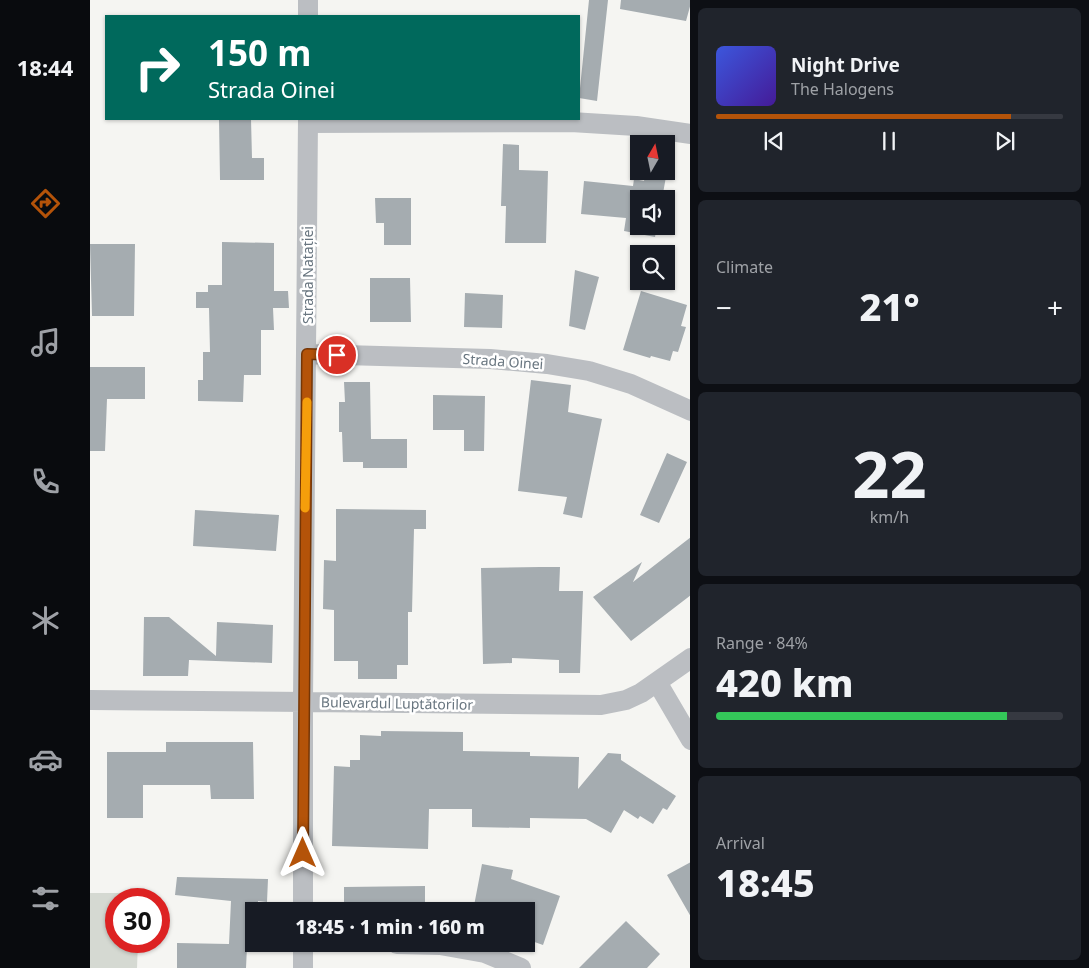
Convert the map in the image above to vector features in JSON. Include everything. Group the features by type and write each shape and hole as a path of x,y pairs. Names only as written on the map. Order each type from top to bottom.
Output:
{"street":[{"path":"308,0 308,15"},
{"path":"308,121 571,122 636,126 690,134"},
{"name":"Strada Natației","path":"303,902 308,121"},
{"name":"Strada Oinei","path":"307,354 490,359 547,364 588,371 631,384 690,411"},
{"name":"Bulevardul Luptătorilor","path":"90,700 601,705 626,700 657,682 690,658"},
{"path":"657,682 690,740"},
{"path":"303,952 303,968"},
{"path":"485,952 521,968"}],"shaded area":[{"path":"90,893 105,893 105,953 138,953 137,968 90,968"}],"building":[{"path":"589,0 608,0 597,101 580,98"},
{"path":"621,0 690,0 686,21 620,9"},
{"path":"219,120 251,120 252,158 264,158 264,180 220,180"},
{"path":"503,144 519,145 519,170 548,171 546,243 505,243 506,206 501,206"},
{"path":"634,180 665,180 664,190 630,190 630,232 624,231 626,218 581,214 584,181 633,186"},
{"path":"375,198 411,198 411,245 384,245 384,223 376,223"},
{"path":"222,242 274,243 274,291 288,291 289,308 273,308 274,330 261,330 261,375 244,375 243,402 198,401 198,380 203,380 203,352 210,352 209,308 196,308 196,292 208,292 208,285 222,285"},
{"path":"90,244 135,244 134,316 92,316"},
{"path":"575,270 599,277 585,330 569,326"},
{"path":"370,278 410,278 411,322 370,322"},
{"path":"641,291 687,305 681,326 686,327 678,352 673,351 670,361 651,356 650,358 623,350"},
{"path":"465,293 503,295 502,328 464,327"},
{"path":"90,367 145,367 145,399 107,399 105,451 90,451"},
{"path":"531,380 571,385 568,412 602,419 582,518 563,514 567,497 518,491"},
{"path":"344,382 370,382 371,439 407,439 407,468 363,468 363,462 343,462 342,432 339,432 339,402 345,402"},
{"path":"433,395 485,396 484,451 464,451 464,430 433,430"},
{"path":"667,453 687,462 659,523 640,515"},
{"path":"336,509 426,510 426,529 414,529 412,612 408,612 408,665 397,665 397,679 358,679 358,661 334,661 334,610 323,609 324,560 336,561"},
{"path":"195,510 279,515 276,551 193,546"},
{"path":"690,538 690,596 631,641 593,597 642,562 633,582"},
{"path":"560,567 559,591 583,591 580,673 559,673 559,660 512,658 512,663 483,664 481,568"},
{"path":"144,617 169,617 216,656 217,622 273,625 272,663 189,660 188,676 143,676"},
{"path":"381,731 463,732 463,751 530,752 530,756 579,757 578,789 608,753 621,754 621,760 676,796 667,810 663,808 653,824 640,816 638,819 624,810 611,833 586,819 530,818 530,828 472,827 472,809 429,809 428,849 332,846 334,766 350,767 350,760 360,760 360,735 381,736"},
{"path":"166,742 253,742 254,799 211,799 210,785 143,785 143,818 107,818 107,752 166,752"},
{"path":"690,863 690,915 667,875"},
{"path":"482,864 513,870 511,879 560,896 543,945 535,942 535,902 475,902"},
{"path":"177,877 268,879 267,902 245,902 246,968 177,968 177,943 229,944 231,901 175,895"},
{"path":"425,886 425,902 344,902 344,887"},
{"path":"626,921 660,954 647,968 579,968"}],"slow traffic":[{"path":"305,508 307,402"}],"route":[{"path":"303,853 307,354 337,355"}]}
